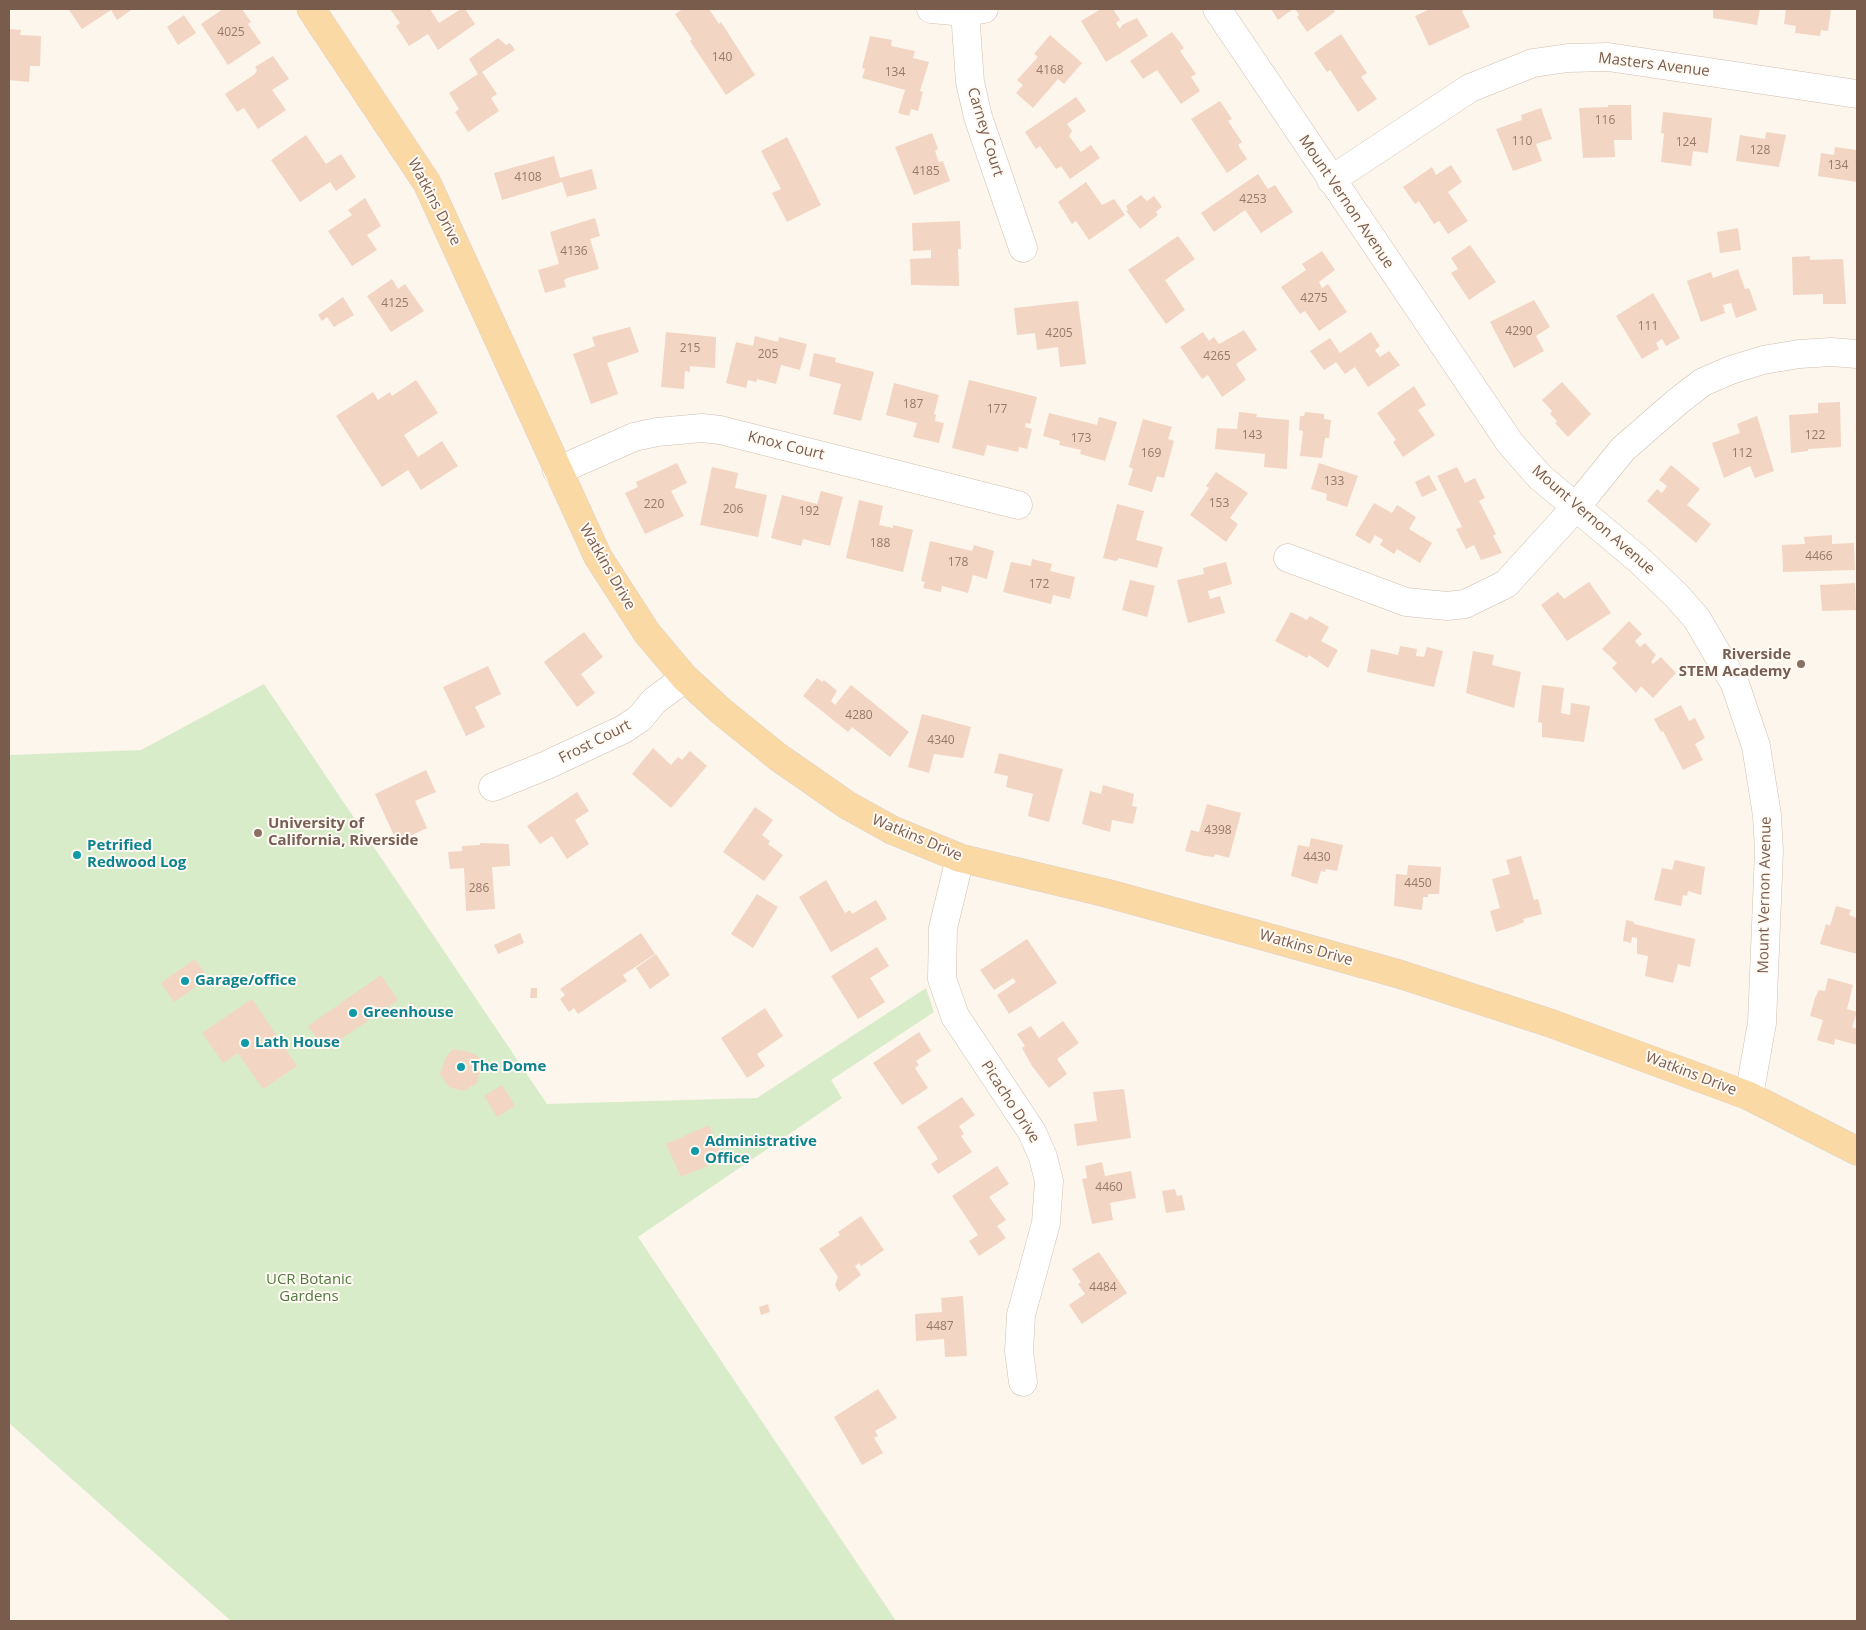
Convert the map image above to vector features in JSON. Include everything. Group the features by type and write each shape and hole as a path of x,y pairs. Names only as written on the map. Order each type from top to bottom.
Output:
{"main road":[{"name":"Watkins Drive","path":"311,9 427,183 494,326 557,471 598,557 646,633 685,678 722,711 778,756 847,805 892,830 960,858 1106,893 1399,974 1588,1036 1749,1096 1857,1151"}],"street":[{"path":"931,9 974,10"},
{"name":"Mount Vernon Avenue","path":"1217,9 1510,443 1540,477 1638,559 1676,595 1697,619 1735,684 1749,723 1763,782 1769,851 1762,1023 1749,1096"},
{"name":"Carney Court","path":"974,10 970,82 981,126 1023,248"},
{"name":"Masters Avenue","path":"1331,180 1470,88 1533,63 1568,58 1608,57 1857,94"},
{"path":"1288,558 1406,602 1447,606 1465,604 1506,584 1576,507 1624,449 1648,426 1704,382 1731,370 1763,360 1815,353 1857,354"},
{"name":"Knox Court","path":"557,471 634,437 656,432 702,428 720,430 1018,505"},
{"name":"Frost Court","path":"493,786 547,765 624,729 640,718 654,701 685,678"},
{"name":"Picacho Drive","path":"960,858 942,928 940,960 942,979 955,1016 1035,1138 1043,1157 1049,1181 1046,1223 1025,1295 1020,1322 1019,1351 1023,1382"}],"green space":[{"name":"UCR Botanic Gardens","path":"264,684 547,1104 757,1098 926,988 934,1012 831,1080 842,1098 638,1237 896,1621 231,1621 9,1423 9,755 141,750"}],"building":[{"path":"71,9 131,10 117,20 111,10 82,29 69,10"},
{"path":"223,9 242,9 251,22 248,24 261,43 228,65 201,24"},
{"path":"390,9 430,9 439,23 461,9 465,9 475,24 438,50 428,34 409,46 396,26 400,23"},
{"path":"683,9 709,9 719,24 721,22 755,75 726,95 690,41 692,39 675,14"},
{"path":"1101,9 1113,9 1120,20 1116,23 1120,29 1122,25 1137,18 1148,36 1106,62 1081,21"},
{"path":"1271,9 1293,9 1278,20"},
{"path":"1295,9 1333,9 1335,12 1307,32 1297,17 1299,15"},
{"path":"1430,9 1466,9 1462,11 1470,27 1429,46 1415,16"},
{"path":"1713,9 1760,9 1757,25 1713,18"},
{"path":"1786,9 1831,9 1828,31 1821,30 1820,36 1795,33 1796,26 1784,24"},
{"path":"184,15 196,33 178,45 167,27"},
{"path":"9,29 21,30 20,35 41,36 40,66 30,66 29,82 9,80"},
{"path":"1172,32 1184,48 1180,51 1196,74 1191,77 1200,91 1181,104 1157,70 1143,79 1130,61"},
{"path":"1341,34 1367,73 1361,77 1377,99 1358,112 1330,70 1327,72 1314,53"},
{"path":"1050,35 1082,63 1064,84 1058,79 1033,108 1016,93 1023,85 1017,80 1038,57 1034,54"},
{"path":"870,36 892,40 891,46 915,51 913,58 929,62 920,91 923,92 918,111 911,109 909,116 898,113 905,90 862,78 865,69 862,68"},
{"path":"498,38 506,45 510,43 515,50 482,72 497,94 491,98 499,111 468,132 455,112 459,109 449,93 478,74 469,59"},
{"path":"273,56 289,79 272,90 286,110 258,129 244,108 237,112 225,94 255,74 257,70 255,67"},
{"path":"1076,97 1086,111 1067,124 1072,131 1069,136 1081,152 1091,145 1100,158 1070,179 1061,166 1056,169 1040,146 1036,149 1025,132"},
{"path":"1220,101 1232,119 1228,121 1242,142 1238,145 1247,159 1227,173 1191,119"},
{"path":"1608,105 1631,105 1632,140 1614,140 1615,157 1583,158 1579,108 1608,107"},
{"path":"1541,108 1552,139 1536,144 1542,161 1513,171 1496,129 1522,120 1521,115"},
{"path":"1663,112 1712,118 1708,153 1693,151 1691,166 1661,162 1664,134 1661,133"},
{"path":"1766,132 1786,135 1779,167 1736,161 1740,135 1765,139"},
{"path":"932,133 938,149 935,151 939,162 943,161 950,181 914,195 895,147"},
{"path":"306,135 326,164 341,154 356,177 336,191 330,182 300,202 271,160"},
{"path":"787,137 821,205 787,222 772,193 781,189 761,151"},
{"path":"1835,147 1857,150 1857,182 1818,176 1821,153 1834,155"},
{"path":"554,156 560,178 592,169 597,189 567,197 562,182 502,200 494,173"},
{"path":"1451,165 1462,182 1448,192 1468,221 1448,234 1439,221 1434,224 1419,201 1415,204 1403,187 1432,167 1436,175"},
{"path":"1258,174 1268,189 1275,185 1293,212 1261,233 1245,210 1214,232 1201,213"},
{"path":"1086,182 1102,205 1114,199 1125,215 1089,240 1076,221 1072,224 1058,202"},
{"path":"1141,195 1147,201 1154,196 1162,207 1156,212 1158,215 1140,229 1126,211 1128,210 1126,206"},
{"path":"365,198 381,226 367,235 377,250 352,266 328,231 352,215 348,210"},
{"path":"595,218 600,236 590,239 599,269 567,278 564,280 566,287 545,293 538,270 559,264 550,232"},
{"path":"960,221 961,249 958,249 959,286 911,285 910,259 931,258 931,250 913,251 912,223"},
{"path":"1738,228 1741,250 1720,253 1717,232"},
{"path":"1178,236 1195,259 1165,280 1185,310 1166,324 1128,270"},
{"path":"1470,245 1496,282 1469,300 1451,273 1458,269 1451,258"},
{"path":"1322,251 1335,270 1319,282 1322,288 1328,284 1347,312 1319,331 1305,311 1300,314 1281,287 1306,270 1302,264"},
{"path":"1810,256 1810,260 1843,259 1846,304 1823,304 1823,294 1793,295 1792,257"},
{"path":"1738,269 1745,289 1749,288 1757,310 1736,318 1731,303 1723,305 1725,313 1701,322 1687,281 1711,272 1713,278"},
{"path":"392,279 398,289 405,284 424,311 391,332 367,296"},
{"path":"1653,293 1680,338 1666,346 1662,339 1656,343 1659,349 1642,359 1616,316"},
{"path":"343,297 354,315 334,327 327,317 322,321 318,315"},
{"path":"1534,300 1550,327 1536,336 1544,351 1514,368 1490,322"},
{"path":"1078,301 1086,364 1060,367 1058,347 1037,350 1035,333 1017,335 1014,308"},
{"path":"630,327 639,352 607,363 618,394 591,404 573,354 595,346 592,337"},
{"path":"1244,330 1257,350 1236,364 1246,380 1222,397 1208,375 1202,379 1180,347 1203,332 1209,341 1214,337 1219,344"},
{"path":"666,332 716,337 715,368 690,366 690,372 685,371 684,389 661,387"},
{"path":"1371,332 1380,346 1375,350 1380,357 1389,351 1400,365 1368,387 1355,367 1345,374 1336,362 1324,370 1310,351 1330,338 1340,353"},
{"path":"755,336 778,342 779,337 807,344 800,370 781,365 776,384 757,379 756,382 748,380 746,388 726,383 736,342 753,346"},
{"path":"814,353 836,358 835,362 874,372 861,421 833,414 841,384 809,376"},
{"path":"416,380 438,413 404,435 418,457 442,441 458,466 421,490 408,470 382,487 336,416 373,392 378,400 390,392 392,396"},
{"path":"969,380 1037,397 1030,424 1026,423 1025,427 1032,429 1027,449 1019,447 1018,452 987,445 984,456 952,448"},
{"path":"1562,382 1591,414 1568,437 1555,423 1557,421 1550,414 1552,411 1542,400"},
{"path":"894,383 939,395 934,414 936,415 935,421 944,423 939,443 913,437 917,423 886,415"},
{"path":"1414,386 1426,405 1418,410 1435,435 1403,457 1393,442 1396,440 1377,413"},
{"path":"1840,402 1841,447 1808,449 1808,451 1791,453 1789,415 1818,413 1818,403"},
{"path":"1239,412 1257,414 1256,417 1289,420 1287,469 1264,467 1265,454 1215,449 1217,428 1237,429"},
{"path":"1305,412 1324,414 1324,419 1331,420 1329,438 1325,438 1322,458 1300,456 1303,431 1299,430 1300,416 1304,416"},
{"path":"1049,413 1097,425 1099,417 1117,422 1105,461 1080,454 1081,450 1059,445 1060,441 1043,436"},
{"path":"1757,416 1774,471 1755,478 1750,466 1724,478 1712,443 1740,433 1737,424"},
{"path":"1143,419 1172,427 1168,439 1174,441 1164,478 1157,476 1152,492 1128,485 1133,469 1129,467"},
{"path":"677,463 687,483 671,491 684,516 645,534 625,493 638,487 636,482"},
{"path":"1319,463 1358,476 1347,507 1326,500 1327,494 1311,489"},
{"path":"1671,465 1700,489 1687,505 1711,524 1696,543 1647,501 1657,489 1662,493 1667,486 1659,480"},
{"path":"712,467 738,473 735,488 767,495 758,537 700,525"},
{"path":"1457,467 1465,483 1475,478 1485,498 1479,501 1496,534 1493,536 1502,553 1481,560 1474,545 1466,549 1456,529 1462,527 1437,476"},
{"path":"1216,472 1248,493 1230,518 1238,524 1226,542 1190,515 1209,488 1206,486"},
{"path":"1429,475 1437,490 1422,497 1415,482"},
{"path":"821,491 843,497 830,546 803,539 801,546 771,538 782,495 817,504"},
{"path":"859,500 883,506 879,525 893,528 893,525 913,530 903,572 846,558"},
{"path":"1374,503 1392,513 1397,505 1416,517 1409,529 1432,543 1420,563 1397,549 1394,554 1380,545 1383,540 1375,535 1370,544 1355,535"},
{"path":"1117,504 1144,511 1136,540 1163,547 1157,568 1119,558 1116,561 1103,558"},
{"path":"1832,535 1832,544 1854,543 1855,570 1783,572 1782,545 1805,544 1804,537"},
{"path":"930,541 972,551 974,545 994,551 987,579 973,575 968,593 942,586 941,592 923,588 925,582 921,581"},
{"path":"1032,559 1052,564 1050,571 1075,577 1070,599 1053,595 1051,604 1003,592 1011,562 1031,566"},
{"path":"1226,562 1232,584 1208,591 1210,599 1220,596 1225,613 1188,623 1177,580 1204,574 1203,568"},
{"path":"1130,580 1155,586 1147,617 1122,610"},
{"path":"1589,582 1611,613 1567,641 1541,605 1558,592 1564,599"},
{"path":"1855,583 1856,610 1822,611 1820,585"},
{"path":"1291,612 1307,620 1310,616 1329,627 1321,641 1338,650 1328,668 1309,655 1307,658 1275,641"},
{"path":"1629,621 1642,634 1635,641 1640,647 1645,643 1656,655 1651,662 1653,664 1661,657 1676,673 1653,698 1641,686 1636,693 1612,668 1617,663 1602,649"},
{"path":"584,632 603,657 581,674 595,693 577,707 544,662"},
{"path":"1400,646 1417,649 1416,656 1424,657 1427,647 1443,651 1434,687 1367,672 1371,649 1398,655"},
{"path":"1473,651 1494,655 1492,665 1521,672 1514,708 1466,693"},
{"path":"488,666 501,694 475,707 485,727 466,736 443,687"},
{"path":"817,678 822,682 824,680 837,691 831,701 835,705 851,685 909,732 890,757 852,727 848,732 803,696"},
{"path":"1542,685 1564,688 1561,713 1570,715 1571,703 1590,706 1584,742 1542,737 1542,723 1538,722"},
{"path":"1681,705 1689,721 1695,718 1705,738 1695,744 1703,760 1683,770 1663,731 1661,732 1654,719"},
{"path":"922,714 971,727 963,758 934,754 929,773 908,767"},
{"path":"653,748 671,765 678,757 682,760 690,751 707,766 671,808 632,774"},
{"path":"999,753 1063,769 1049,822 1028,816 1033,794 1006,787 1008,776 994,773"},
{"path":"426,770 436,792 415,801 427,828 397,842 375,794"},
{"path":"1103,785 1134,794 1132,806 1137,807 1133,824 1112,820 1110,832 1082,824 1090,791 1101,794"},
{"path":"577,792 589,811 575,820 589,844 567,859 552,836 540,844 527,826"},
{"path":"1207,804 1241,813 1229,858 1215,854 1214,857 1205,856 1185,851 1191,830 1199,832"},
{"path":"755,807 773,820 762,835 770,841 768,844 783,855 764,881 723,852"},
{"path":"1311,838 1343,845 1337,871 1326,869 1325,872 1321,871 1317,884 1291,876 1298,845 1309,847"},
{"path":"480,843 509,844 510,866 492,867 495,909 466,911 464,868 450,869 448,852 462,851 462,846 480,845"},
{"path":"1521,856 1534,900 1538,899 1542,914 1523,919 1524,922 1496,932 1490,911 1500,908 1492,879 1510,874 1506,860"},
{"path":"1675,860 1705,867 1701,895 1688,891 1687,896 1683,895 1681,906 1654,900 1662,868 1672,870"},
{"path":"1408,865 1441,867 1439,894 1428,894 1428,897 1423,897 1422,910 1394,906 1396,874 1407,875"},
{"path":"826,880 845,913 850,910 852,914 876,900 887,919 831,952 799,897"},
{"path":"757,894 778,907 753,948 731,934"},
{"path":"1836,906 1851,910 1849,915 1857,918 1857,954 1820,944 1826,924 1830,926"},
{"path":"1626,920 1634,922 1634,924 1695,939 1690,967 1678,964 1673,983 1645,976 1648,956 1637,954 1637,938 1632,937 1631,943 1623,941"},
{"path":"520,933 524,943 498,954 494,945"},
{"path":"641,933 655,954 623,975 627,981 578,1014 574,1008 569,1012 560,999 565,995 560,989"},
{"path":"1027,939 1057,983 1009,1014 997,995 1016,982 1013,978 994,990 980,970"},
{"path":"877,947 889,966 870,978 885,1002 858,1019 831,976"},
{"path":"656,954 670,975 650,989 636,968"},
{"name":"Garage/office","path":"195,959 208,978 174,1002 161,983"},
{"name":"Greenhouse","path":"381,975 398,1000 325,1050 308,1026"},
{"path":"1828,978 1853,985 1847,1009 1857,1012 1852,1027 1857,1029 1857,1045 1835,1039 1834,1045 1817,1040 1823,1020 1810,1016 1815,998 1819,990 1825,991"},
{"path":"531,988 537,988 537,998 530,998"},
{"name":"Lath House","path":"252,999 297,1066 263,1089 238,1053 223,1063 202,1033"},
{"path":"765,1008 783,1036 757,1054 765,1066 747,1078 721,1038"},
{"path":"1063,1021 1079,1043 1057,1059 1067,1074 1049,1088 1032,1066 1022,1048 1025,1046 1017,1034 1031,1026 1039,1038"},
{"path":"919,1032 931,1051 916,1061 919,1065 915,1068 928,1088 902,1105 873,1063"},
{"name":"The Dome","path":"453,1049 473,1053 482,1060 477,1083 463,1091 449,1087 440,1074 446,1057"},
{"path":"502,1085 515,1106 497,1117 484,1096"},
{"path":"1124,1089 1131,1138 1077,1146 1074,1124 1097,1121 1093,1092"},
{"path":"962,1097 975,1115 959,1126 964,1134 961,1136 972,1152 938,1174 931,1164 938,1159 917,1127"},
{"name":"Administrative Office","path":"709,1125 724,1159 681,1177 666,1144"},
{"path":"1102,1162 1105,1176 1131,1171 1136,1198 1110,1203 1113,1220 1092,1224 1082,1179 1087,1178 1085,1166"},
{"path":"997,1166 1009,1184 989,1197 1006,1220 997,1226 1006,1238 979,1256 969,1241 978,1235 952,1196"},
{"path":"1175,1189 1177,1196 1182,1195 1185,1210 1166,1213 1162,1191"},
{"path":"861,1216 884,1250 861,1266 859,1263 855,1266 861,1275 839,1292 835,1285 838,1277 819,1249 840,1235 838,1232"},
{"path":"1099,1252 1127,1293 1082,1324 1069,1305 1085,1294 1078,1284 1081,1282 1072,1269"},
{"path":"963,1296 967,1356 945,1357 944,1339 916,1341 915,1314 942,1312 941,1298"},
{"path":"768,1304 770,1312 761,1315 759,1307"},
{"path":"878,1389 897,1418 875,1431 878,1436 874,1438 883,1453 862,1465 834,1417"}],"place":[{"name":"Riverside STEM Academy","path":"1801,664"},
{"name":"University of California, Riverside","path":"258,833"},
{"name":"Petrified Redwood Log","path":"77,855"},
{"name":"Garage/office","path":"185,981"},
{"name":"Greenhouse","path":"353,1013"},
{"name":"Lath House","path":"245,1043"},
{"name":"The Dome","path":"461,1067"},
{"name":"Administrative Office","path":"695,1151"}]}
